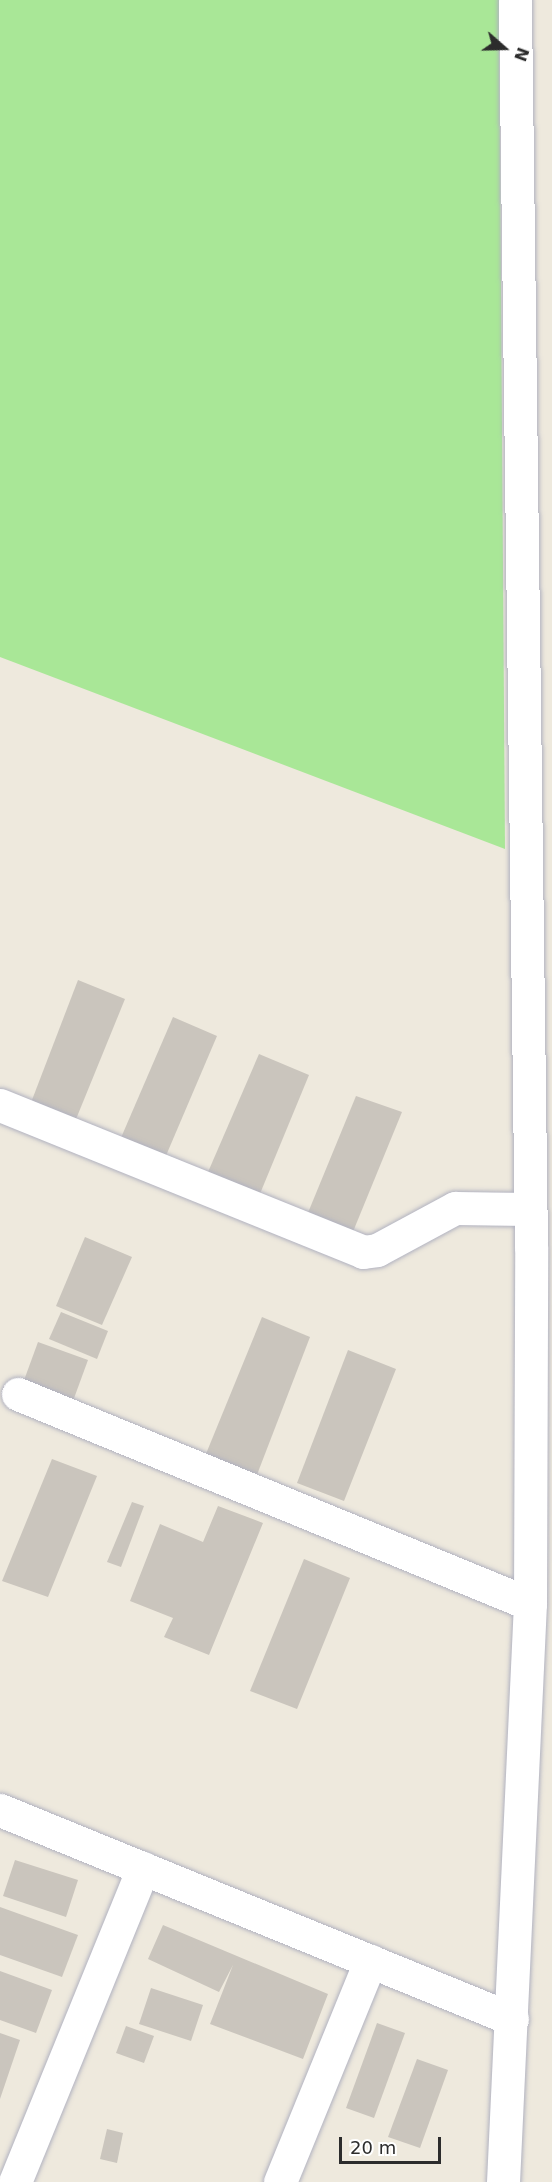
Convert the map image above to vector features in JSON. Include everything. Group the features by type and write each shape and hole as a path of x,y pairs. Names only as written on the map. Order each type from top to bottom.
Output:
{"street":[{"path":"502,2182 512,2019 530,1604 541,1248 530,1209 515,0"},
{"path":"0,1105 363,1252 377,1250 455,1208 530,1209"},
{"path":"18,1394 530,1604"},
{"path":"0,1810 512,2019"},
{"path":"15,2182 143,1868"},
{"path":"280,2182 370,1961"}],"green space":[{"path":"0,0 499,0 505,849 0,657"}],"building":[{"path":"78,980 125,999 72,1129 27,1113"},
{"path":"173,1017 217,1036 162,1165 117,1147"},
{"path":"259,1054 309,1075 257,1201 205,1179"},
{"path":"356,1096 402,1112 350,1239 305,1220"},
{"path":"85,1237 132,1257 102,1325 56,1306"},
{"path":"61,1312 108,1331 97,1359 49,1339"},
{"path":"262,1317 310,1337 253,1485 201,1466"},
{"path":"38,1342 88,1360 73,1401 23,1383"},
{"path":"348,1350 396,1369 344,1501 297,1483"},
{"path":"52,1459 97,1476 48,1597 2,1581"},
{"path":"132,1502 144,1506 121,1567 107,1562"},
{"path":"218,1506 263,1523 209,1655 164,1637 173,1618 130,1601 160,1524 203,1542"},
{"path":"304,1559 350,1578 297,1709 250,1691"},
{"path":"15,1860 78,1880 66,1917 3,1896"},
{"path":"0,1907 78,1935 62,1977 0,1955"},
{"path":"163,1925 328,1994 303,2059 210,2024 233,1965 219,1992 148,1959"},
{"path":"0,1971 52,1990 36,2033 0,2020"},
{"path":"151,1988 203,2005 191,2041 139,2024"},
{"path":"377,2023 405,2033 374,2118 346,2108"},
{"path":"126,2026 154,2036 144,2063 116,2053"},
{"path":"0,2033 20,2040 0,2099"},
{"path":"417,2059 448,2070 420,2148 388,2137"},
{"path":"107,2129 123,2133 117,2163 100,2159"}]}
